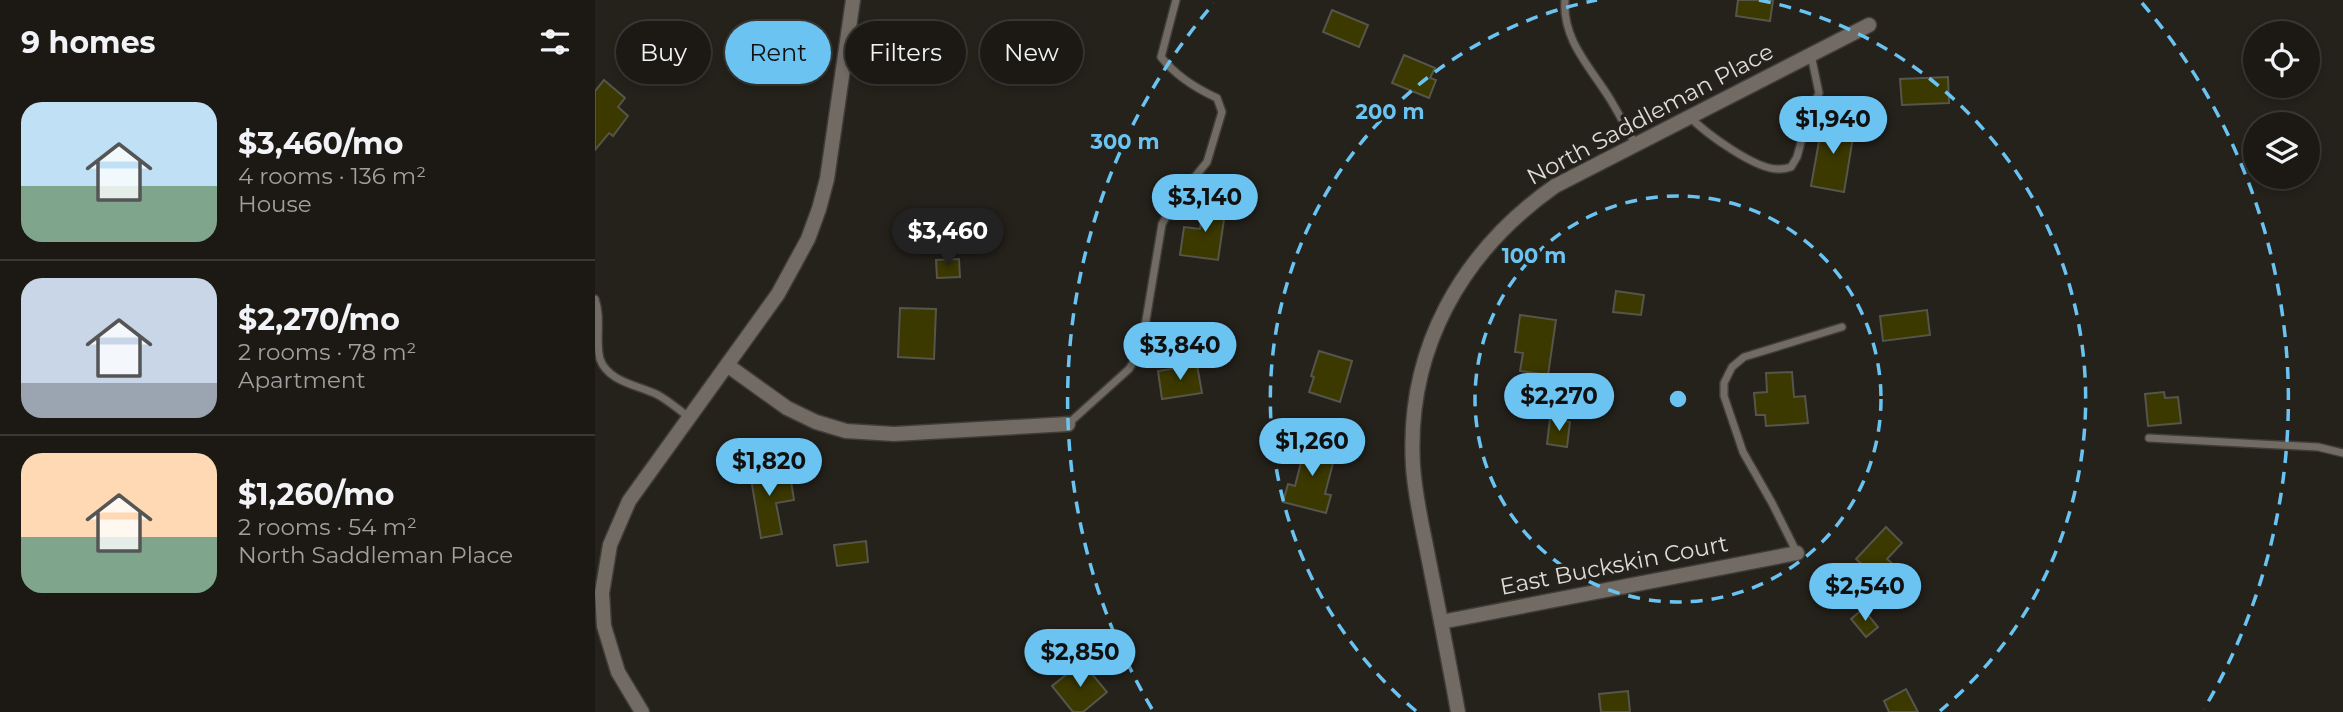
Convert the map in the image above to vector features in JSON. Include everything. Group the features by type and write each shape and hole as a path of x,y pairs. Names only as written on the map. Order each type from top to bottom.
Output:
{"street":[{"path":"642,712 618,672 608,642 602,601 606,561 615,530 629,501 778,294 808,239 827,179 852,0"},
{"name":"North Saddleman Place","path":"1458,712 1417,498 1413,435 1421,373 1433,335 1466,273 1506,225 1555,186 1869,25"},
{"path":"727,365 787,408 816,422 846,431 894,434 1068,424"},
{"name":"East Buckskin Court","path":"1441,622 1797,553"}],"lane":[{"path":"1068,424 1129,369 1141,350 1162,224 1176,200 1207,162 1222,112 1217,98 1195,88 1172,71 1161,57 1176,0"},
{"path":"1565,0 1564,8 1571,41 1611,100 1635,144"},
{"path":"1689,116 1701,129 1745,158 1778,170 1791,167 1797,157 1809,113 1819,93 1811,54"},
{"path":"595,299 599,328 597,346 606,371 660,397 689,417"},
{"path":"1797,553 1742,452 1724,396 1724,383 1732,368 1744,357 1842,327"},
{"path":"2149,438 2318,447 2343,453"}],"building":[{"path":"1738,0 1773,0 1770,21 1736,16"},
{"path":"1332,10 1368,25 1359,47 1323,32"},
{"path":"1404,55 1435,68 1430,78 1436,80 1429,98 1392,83"},
{"path":"1948,77 1949,103 1902,105 1900,79"},
{"path":"604,80 625,98 618,107 628,116 613,136 609,133 595,150 595,91"},
{"path":"1823,119 1855,125 1844,192 1811,186"},
{"path":"1203,203 1226,206 1218,260 1180,255 1184,227 1200,229"},
{"path":"959,259 960,277 937,278 936,260"},
{"path":"1616,291 1644,295 1641,315 1613,312"},
{"path":"900,308 936,309 934,359 898,357"},
{"path":"1927,310 1930,335 1883,341 1880,316"},
{"path":"1520,315 1556,320 1548,375 1520,371 1523,353 1515,352"},
{"path":"1319,351 1352,361 1340,402 1309,392"},
{"path":"1197,365 1202,393 1162,399 1158,371"},
{"path":"1792,372 1794,397 1805,396 1808,423 1766,426 1765,415 1756,415 1754,393 1767,392 1766,373"},
{"path":"2164,392 2165,398 2178,397 2181,423 2148,426 2145,394"},
{"path":"1550,419 1570,422 1567,447 1547,444"},
{"path":"1308,435 1329,440 1325,457 1334,459 1325,494 1331,495 1326,513 1283,502 1288,484 1295,486"},
{"path":"774,463 777,483 791,481 794,500 776,503 782,534 761,538 749,467"},
{"path":"1886,527 1902,543 1887,559 1903,573 1872,606 1859,594 1875,577 1856,559"},
{"path":"866,541 868,562 837,566 834,545"},
{"path":"1863,609 1878,627 1866,637 1851,619"},
{"path":"1082,662 1107,692 1083,712 1073,712 1052,686"},
{"path":"1906,689 1918,712 1889,712 1884,701"},
{"path":"1628,691 1630,712 1601,712 1599,694"}]}
